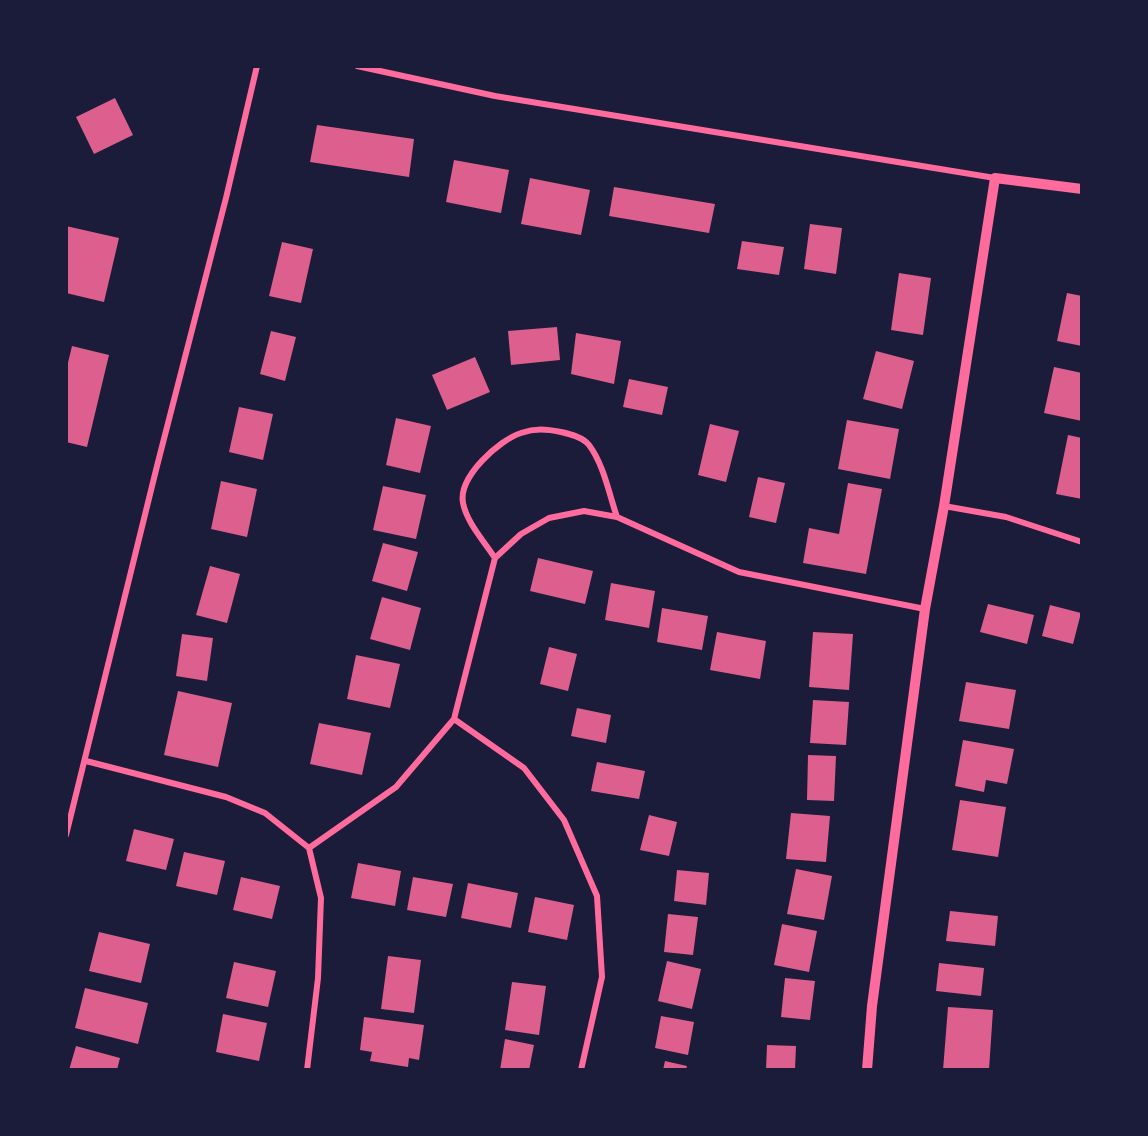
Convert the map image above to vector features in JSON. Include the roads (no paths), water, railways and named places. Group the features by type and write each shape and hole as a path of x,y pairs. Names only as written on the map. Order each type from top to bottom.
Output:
{"street":[{"path":"66,835 257,66"},
{"path":"357,66 495,96 994,178 1082,189"},
{"path":"867,1070 872,1006 925,609 944,507 994,178"},
{"path":"495,558 470,521 462,501 469,477 491,450 519,433 542,428 572,434 588,443 600,464 617,517"},
{"path":"944,507 1006,517 1082,542"},
{"path":"309,848 396,787 454,719 495,558 521,534 549,518 584,511 617,517 739,572 925,609"},
{"path":"454,719 525,768 564,820 597,896 602,977 581,1070"},
{"path":"86,761 226,797 265,813 309,848 321,898 318,978 307,1070"}]}
